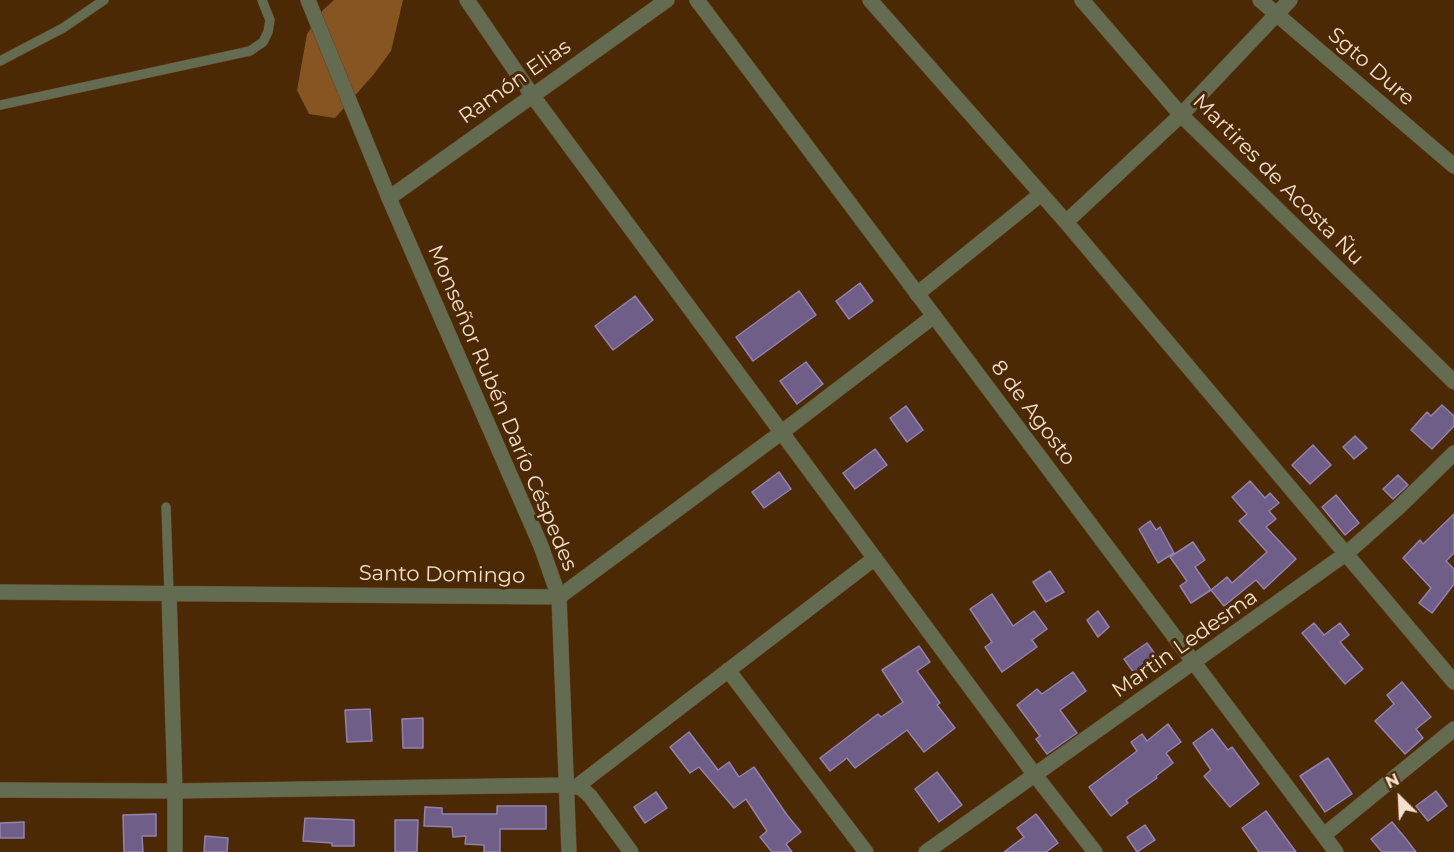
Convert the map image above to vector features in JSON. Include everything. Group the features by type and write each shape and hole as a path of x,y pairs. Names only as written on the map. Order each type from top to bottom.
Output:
{"street":[{"name":"Monseñor Rubén Darío Céspedes","path":"308,0 389,198 541,546 559,597 572,786 569,852"},
{"path":"467,0 532,95 1035,776 1095,852"},
{"name":"Ramón Elias","path":"389,198 667,0"},
{"name":"8 de Agosto","path":"697,0 1336,852"},
{"path":"870,0 1066,222 1454,682"},
{"name":"Martires de Acosta Ñu","path":"1082,0 1181,115 1454,382"},
{"name":"Sgto Dure","path":"1260,0 1454,166"},
{"path":"1066,222 1181,115 1290,0"},
{"path":"917,294 1041,194"},
{"path":"559,597 934,316"},
{"name":"Martin Ledesma","path":"926,852 1347,553 1399,507 1454,453"},
{"path":"572,786 875,558"},
{"name":"Santo Domingo","path":"0,592 559,597"},
{"path":"169,593 175,852"},
{"path":"728,670 866,852"},
{"path":"1324,836 1454,729"},
{"path":"0,790 175,791 572,786 581,788 590,796 631,852"}],"lane":[{"path":"0,61 63,28 104,0"},
{"path":"0,105 250,51 263,42 268,32 270,20 262,0"},
{"path":"166,507 169,593"}],"shaded area":[{"path":"334,0 403,0 391,51 335,118 309,114 297,90 307,34 323,10"}],"building":[{"path":"860,283 873,301 849,319 836,301"},
{"path":"799,291 816,315 753,361 736,337"},
{"path":"635,296 653,320 613,350 595,326"},
{"path":"806,362 823,384 797,404 780,381"},
{"path":"1442,405 1454,416 1454,426 1432,449 1411,430 1427,412 1431,416"},
{"path":"906,406 923,430 907,442 890,418"},
{"path":"1355,436 1367,448 1354,459 1343,447"},
{"path":"1313,445 1331,465 1310,484 1292,465"},
{"path":"875,449 887,465 855,489 843,473"},
{"path":"779,472 791,489 764,508 752,492"},
{"path":"1398,475 1408,485 1393,499 1383,489"},
{"path":"1250,481 1265,498 1270,493 1279,503 1269,511 1276,519 1266,527 1296,559 1264,589 1256,580 1224,606 1211,590 1227,577 1232,583 1267,552 1239,521 1247,514 1232,497"},
{"path":"1336,495 1359,523 1345,535 1322,507"},
{"path":"1454,514 1454,553 1446,561 1454,569 1454,584 1432,613 1419,603 1431,588 1403,558 1420,540 1423,544"},
{"path":"1150,521 1156,530 1160,527 1174,553 1158,563 1139,529"},
{"path":"1193,542 1205,560 1195,567 1211,590 1191,603 1180,586 1187,581 1170,557"},
{"path":"1050,571 1064,592 1046,602 1033,582"},
{"path":"992,594 1013,626 1034,611 1047,629 1032,640 1037,647 1002,672 985,647 992,642 970,609"},
{"path":"1098,611 1109,627 1098,637 1087,620"},
{"path":"1314,623 1324,635 1340,623 1349,635 1340,642 1363,669 1345,684 1302,633"},
{"path":"1147,643 1160,661 1137,677 1124,659"},
{"path":"919,646 930,662 917,671 940,703 937,705 955,728 924,752 907,730 855,768 847,758 830,771 820,758 878,714 881,717 903,702 882,670"},
{"path":"1073,672 1086,691 1060,710 1077,733 1047,754 1036,739 1040,736 1017,705 1037,689 1042,694"},
{"path":"1402,682 1431,717 1416,729 1423,738 1405,754 1375,721 1394,704 1387,695"},
{"path":"370,709 372,741 347,742 345,710"},
{"path":"423,718 423,748 403,748 402,719"},
{"path":"1168,724 1181,742 1166,753 1173,763 1156,776 1157,778 1126,800 1128,803 1111,816 1089,787 1137,751 1131,742 1142,734 1147,741"},
{"path":"1212,729 1228,750 1232,747 1259,784 1230,807 1204,776 1211,770 1193,743"},
{"path":"689,732 718,770 729,762 739,777 754,767 801,832 786,844 792,852 772,852 760,837 767,831 746,799 734,808 699,767 690,773 670,747"},
{"path":"1328,758 1352,794 1325,812 1300,776"},
{"path":"937,772 962,805 939,822 915,789"},
{"path":"1436,791 1447,806 1428,821 1416,806"},
{"path":"656,792 667,808 645,823 634,807"},
{"path":"497,806 546,806 546,829 500,829 500,852 484,852 484,845 465,844 466,836 453,837 452,827 424,826 425,807 442,808 442,814 497,814"},
{"path":"1266,811 1296,852 1259,852 1242,828"},
{"path":"156,814 156,836 142,836 143,852 124,852 123,815"},
{"path":"1036,814 1058,843 1046,852 1004,852 1024,837 1017,828"},
{"path":"305,818 354,820 354,846 332,846 332,843 303,841"},
{"path":"395,820 418,820 417,852 395,852"},
{"path":"24,822 24,838 0,838 0,823"},
{"path":"1392,822 1416,852 1382,852 1371,839"},
{"path":"1145,825 1155,840 1137,852 1127,837"},
{"path":"205,836 228,838 227,852 204,852"}]}
